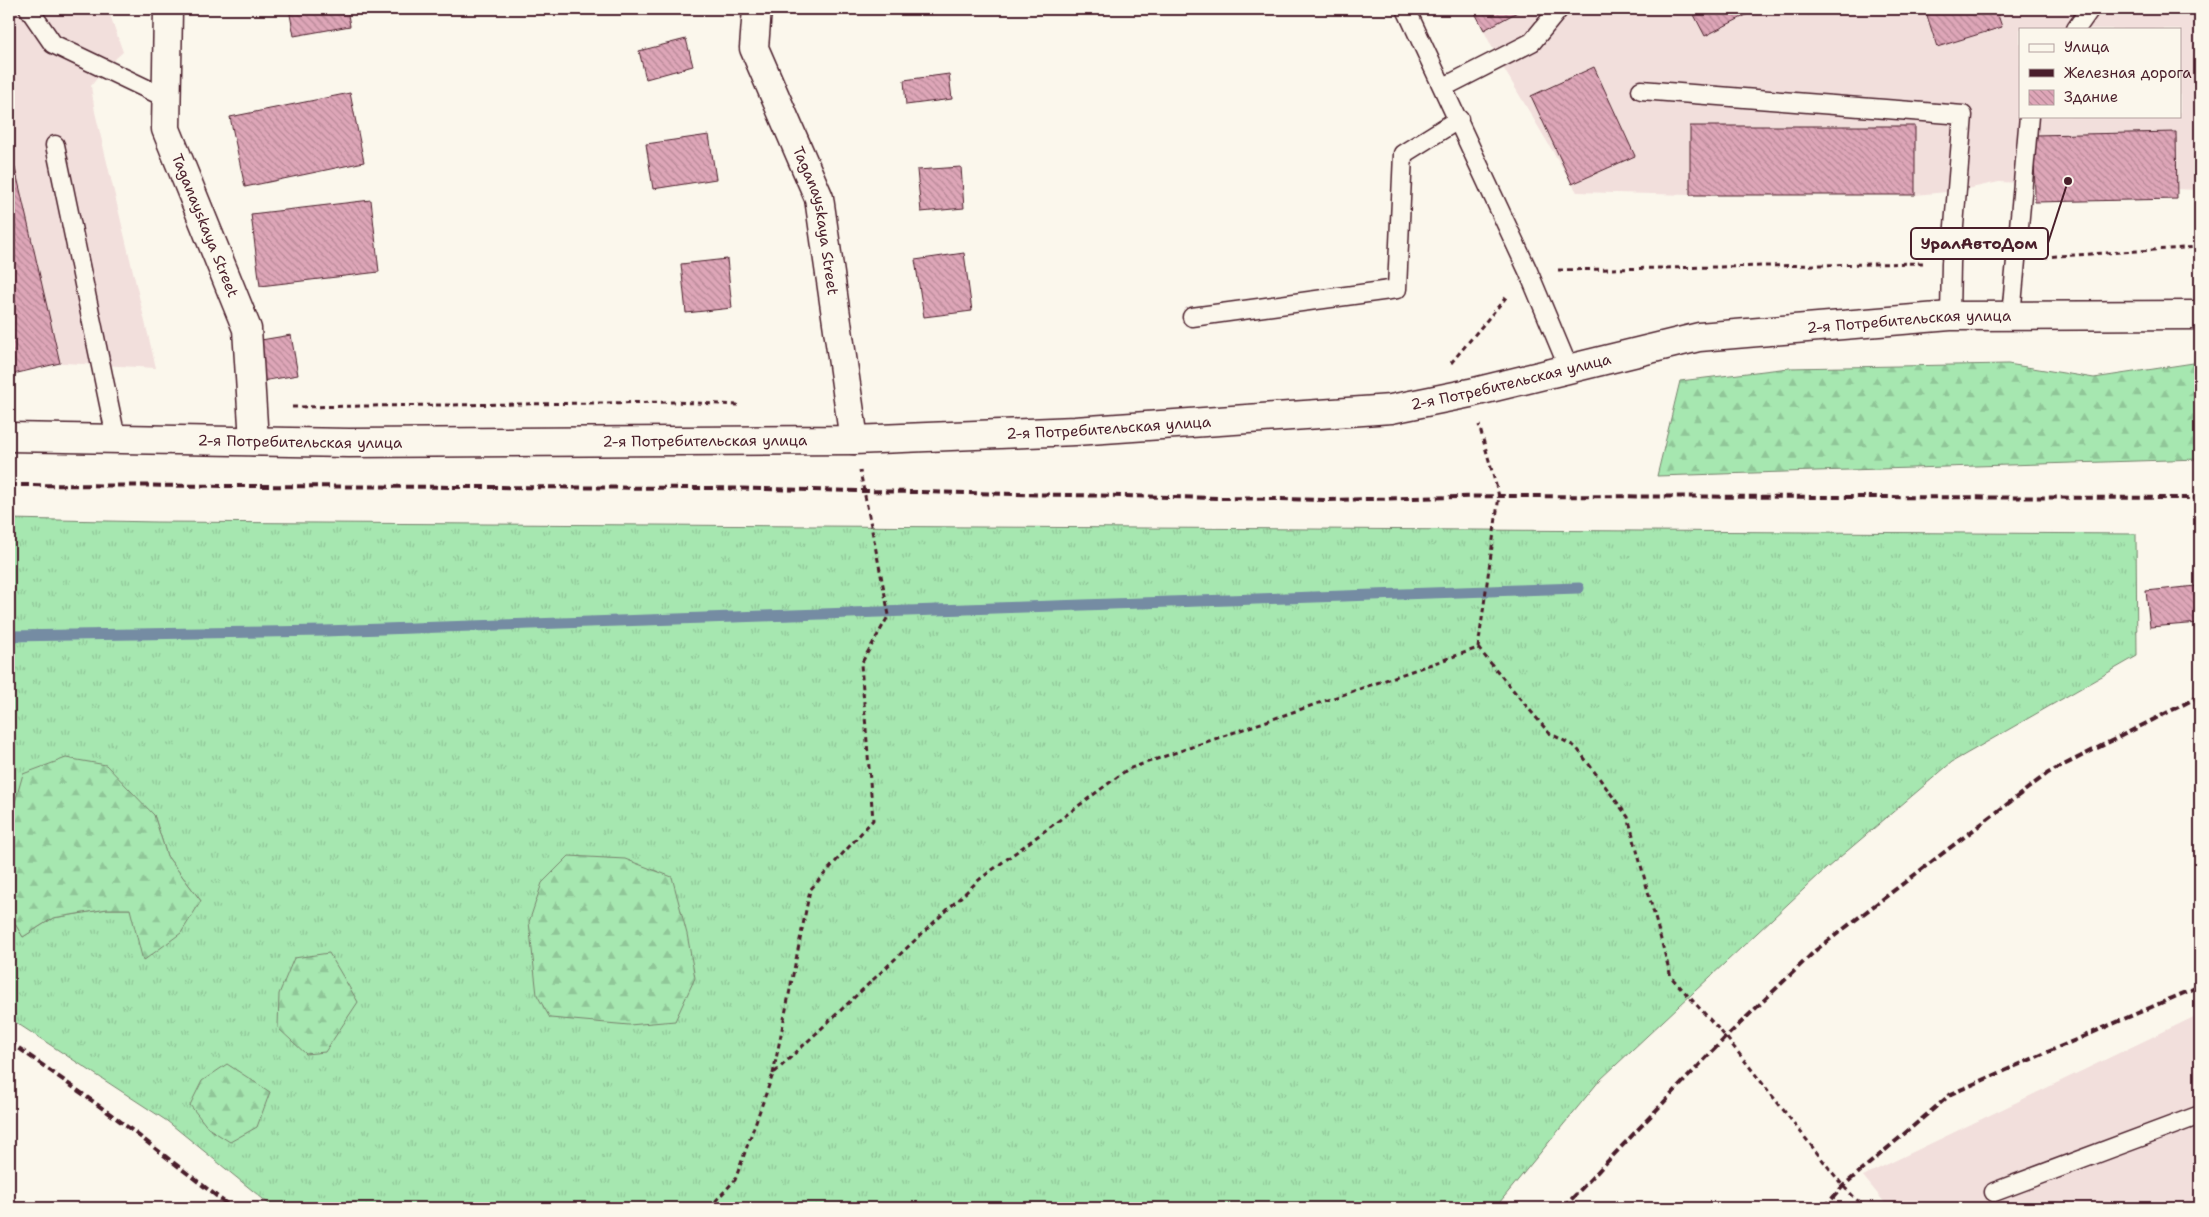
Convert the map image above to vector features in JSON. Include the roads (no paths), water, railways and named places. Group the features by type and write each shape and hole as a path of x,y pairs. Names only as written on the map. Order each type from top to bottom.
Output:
{"street":[{"name":"Taganayskaya Street","path":"168,9 166,128 247,328 254,441"},
{"name":"Taganayskaya Street","path":"757,9 754,48 819,198 854,440"},
{"name":"2-я Потребительская улица","path":"9,437 359,443 854,440 1076,431 1391,409 1470,393 1699,337 1950,316 2200,315"}],"lane":[{"path":"29,9 53,44 166,98"},
{"path":"1406,9 1459,118 1528,271 1569,369"},
{"path":"1444,86 1532,42 1560,9"},
{"path":"2077,28 2090,9"},
{"path":"1641,90 1963,115 1951,263 1950,316"},
{"path":"1192,317 1397,289 1403,154 1459,118"},
{"path":"2011,316 2029,118"},
{"path":"55,145 116,438"},
{"path":"1994,1192 2200,1115"}],"waterway":[{"path":"9,636 324,631 1579,588"}],"railway":[{"path":"9,485 709,488 1326,500 1499,496 2200,498"},
{"path":"1563,1208 1726,1037 1816,950 2048,773 2200,696"},
{"path":"1824,1208 1843,1186 1951,1094 2200,986"},
{"path":"9,1041 116,1118 232,1208"}],"place":[{"name":"УралАвтоДом","path":"2068,181"}]}
